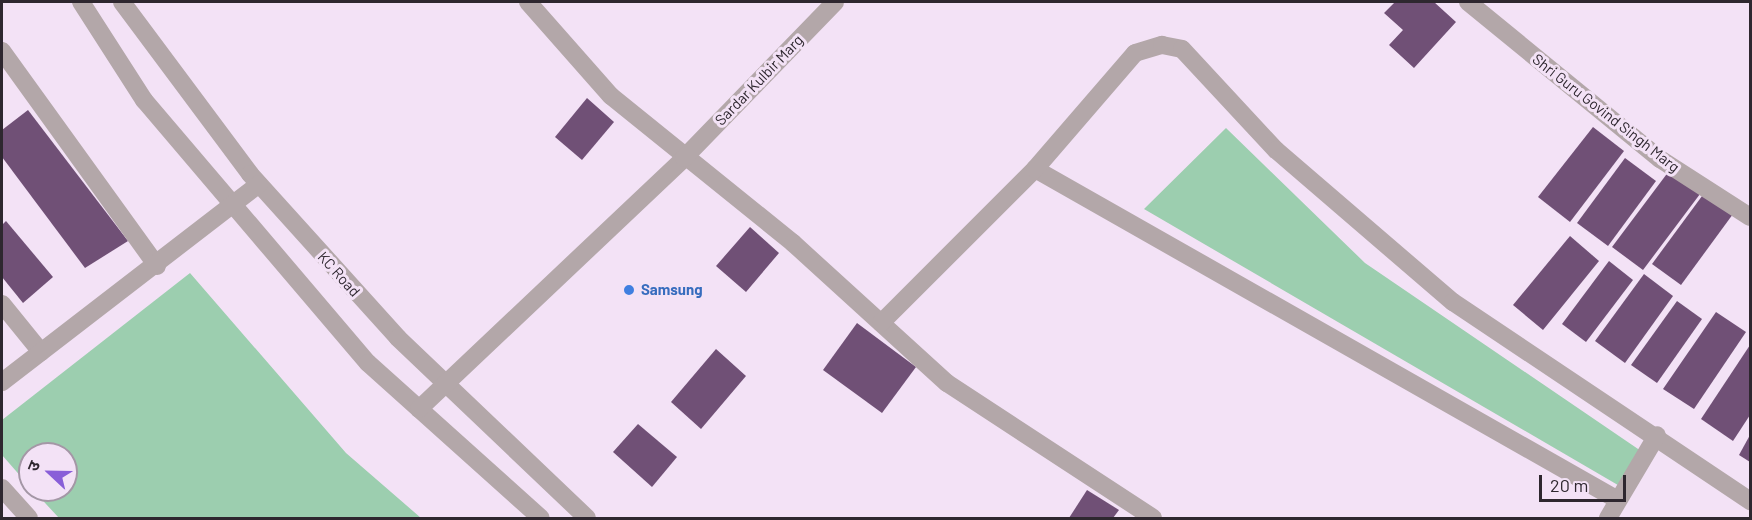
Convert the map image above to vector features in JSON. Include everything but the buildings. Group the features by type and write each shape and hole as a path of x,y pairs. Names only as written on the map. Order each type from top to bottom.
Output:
{"street":[{"path":"81,2 144,100 368,363 541,519"},
{"name":"KC Road","path":"122,2 259,184 446,384 587,519"},
{"path":"528,2 611,96 684,158 793,243 947,383 1153,519"},
{"name":"Sardar Kulbir Marg","path":"419,409 684,158 835,2"},
{"name":"Shri Guru Govind Singh Marg","path":"1468,2 1660,159 1750,218"},
{"path":"881,323 1035,169 1135,53 1162,45 1182,49 1276,150 1453,302 1657,435 1750,501"},
{"path":"2,51 157,266"},
{"path":"1035,169 1618,500"},
{"path":"2,382 157,266 259,184"},
{"path":"2,304 41,352"},
{"path":"1608,519 1657,435"},
{"path":"2,488 28,519"}],"green space":[{"path":"1226,128 1365,263 1641,451 1623,488 1144,209"},
{"path":"190,273 346,453 421,518 59,518 44,502 78,502 78,442 18,442 18,473 2,455 2,420"}],"place":[{"name":"Samsung","path":"629,290"}]}
